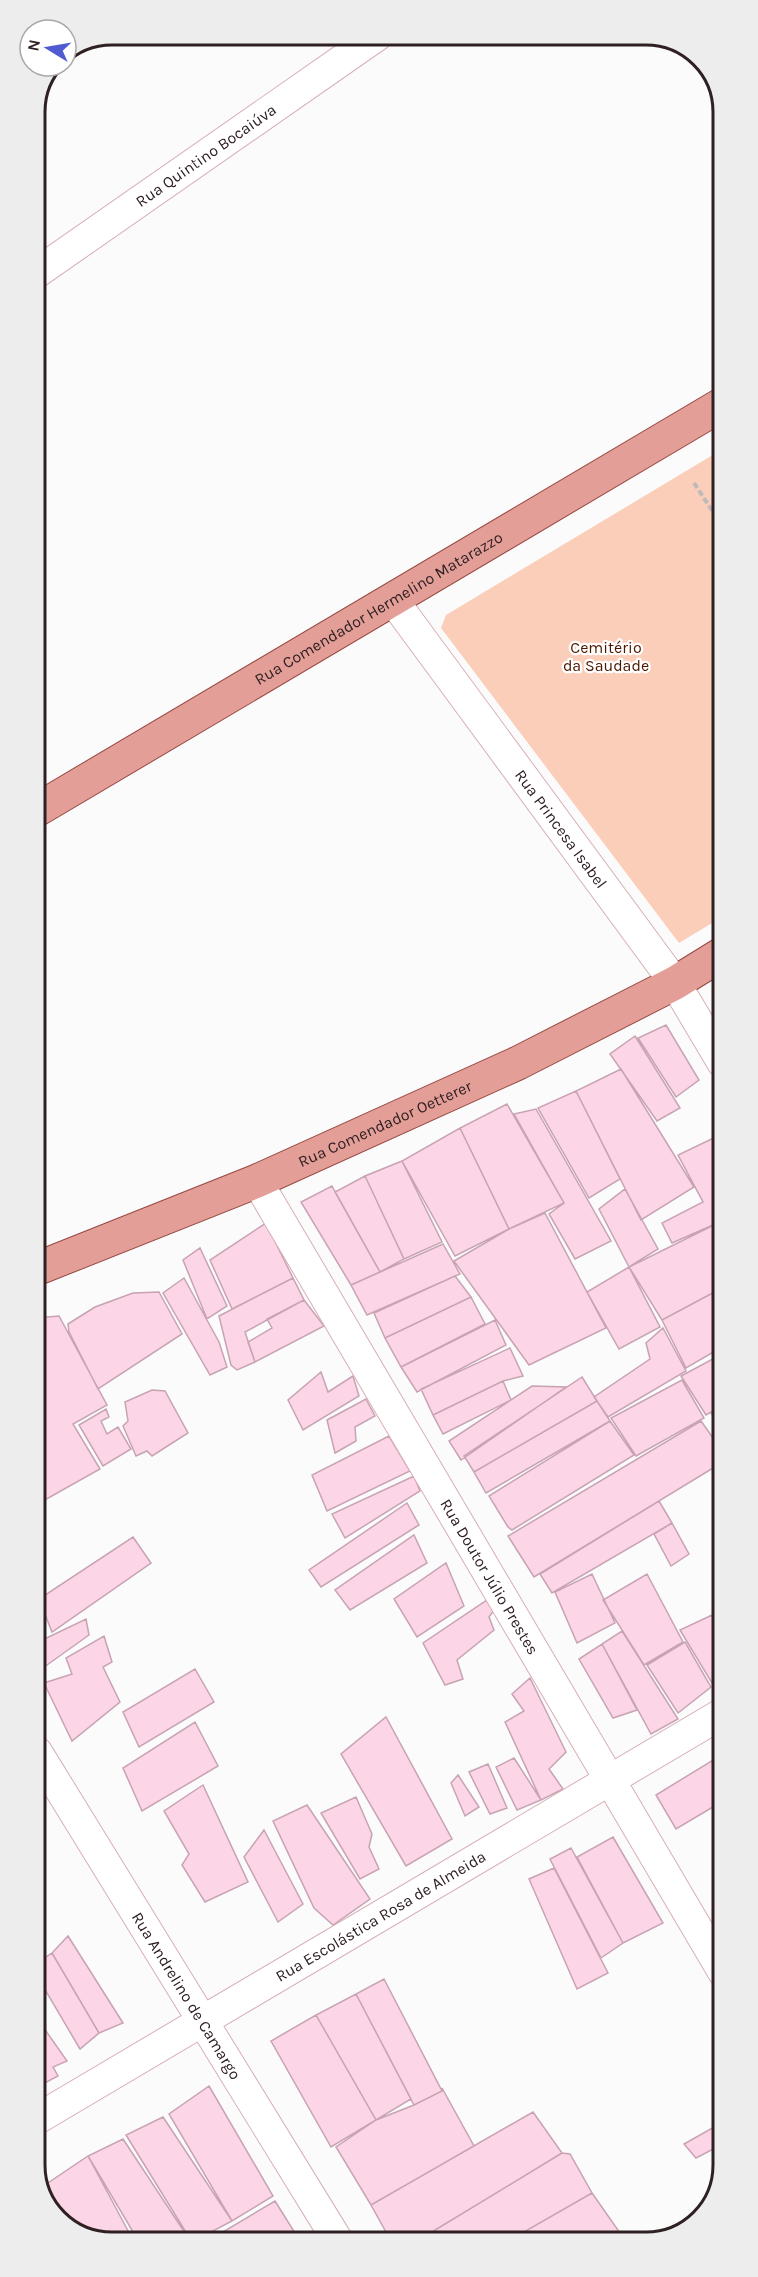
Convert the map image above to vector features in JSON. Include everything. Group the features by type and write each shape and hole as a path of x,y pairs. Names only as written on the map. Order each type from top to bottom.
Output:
{"main road":[{"name":"Rua Comendador Hermelino Matarazzo","path":"45,804 713,410"},
{"name":"Rua Comendador Oetterer","path":"45,1265 257,1181 518,1063 675,983 713,960"}],"street":[{"name":"Rua Quintino Bocaiúva","path":"45,267 364,45"},
{"name":"Rua Princesa Isabel","path":"393,600 675,983 713,1047"},
{"name":"Rua Doutor Júlio Prestes","path":"257,1181 612,1779 713,1955"},
{"name":"Rua Escolástica Rosa de Almeida","path":"45,2114 713,1719"},
{"name":"Rua Andrelino de Camargo","path":"45,1765 332,2232"}],"path":[{"path":"694,483 713,511"}],"green space":[{"name":"Cemitério da Saudade","path":"713,455 713,922 679,943 441,628 446,615"}],"building":[{"path":"666,1025 699,1080 676,1097 638,1038"},
{"path":"635,1036 680,1108 657,1121 610,1054"},
{"path":"621,1069 694,1187 641,1220 576,1091"},
{"path":"576,1091 620,1179 589,1198 538,1108"},
{"path":"507,1104 564,1203 509,1229 460,1128"},
{"path":"536,1109 611,1241 575,1259 549,1214 564,1203 514,1114"},
{"path":"460,1128 509,1229 455,1256 402,1161"},
{"path":"713,1138 713,1225 672,1243 662,1223 703,1202 678,1155"},
{"path":"402,1161 442,1242 404,1259 365,1176"},
{"path":"365,1176 404,1259 380,1272 335,1192"},
{"path":"332,1186 380,1272 351,1285 301,1202"},
{"path":"625,1189 658,1249 629,1267 599,1209"},
{"path":"545,1213 606,1328 529,1365 454,1261 509,1229"},
{"path":"266,1223 293,1278 232,1309 210,1260"},
{"path":"713,1225 713,1293 662,1320 629,1267"},
{"path":"443,1244 460,1274 367,1315 351,1285"},
{"path":"200,1248 227,1306 207,1319 183,1260"},
{"path":"629,1267 660,1327 619,1349 587,1292"},
{"path":"455,1276 471,1297 385,1338 374,1313"},
{"path":"184,1278 219,1342 227,1367 210,1375 163,1293"},
{"path":"293,1278 304,1300 245,1332 255,1362 237,1370 231,1365 219,1316"},
{"path":"159,1292 182,1334 98,1389 69,1332 68,1324 95,1307 133,1293"},
{"path":"713,1293 713,1352 686,1368 662,1320"},
{"path":"471,1297 485,1324 401,1367 385,1338"},
{"path":"304,1300 324,1326 255,1362 248,1342 272,1328 267,1319"},
{"path":"59,1316 107,1405 73,1424 100,1469 45,1500 45,1317"},
{"path":"495,1320 506,1345 417,1392 401,1367"},
{"path":"663,1328 686,1371 608,1417 594,1397 650,1359 646,1343"},
{"path":"510,1348 523,1376 503,1381 433,1415 421,1389"},
{"path":"713,1359 713,1411 706,1415 681,1376"},
{"path":"321,1372 328,1392 353,1376 359,1396 303,1430 288,1400"},
{"path":"582,1377 597,1401 474,1472 464,1456"},
{"path":"682,1380 704,1418 636,1456 611,1418"},
{"path":"503,1381 511,1400 443,1434 433,1415"},
{"path":"532,1386 566,1387 461,1460 449,1441"},
{"path":"152,1390 165,1391 188,1433 152,1456 147,1451 136,1456 123,1426 128,1421 125,1402"},
{"path":"366,1399 375,1416 355,1427 356,1441 335,1453 327,1420"},
{"path":"597,1401 610,1421 486,1493 474,1472"},
{"path":"106,1409 109,1417 101,1421 107,1434 118,1427 131,1449 103,1466 79,1425"},
{"path":"610,1421 634,1455 512,1530 508,1527 489,1496"},
{"path":"701,1421 713,1438 713,1468 534,1577 508,1536"},
{"path":"389,1436 410,1471 327,1511 312,1475"},
{"path":"414,1476 420,1491 345,1538 332,1514"},
{"path":"659,1501 672,1523 552,1593 540,1574"},
{"path":"407,1503 419,1525 321,1587 309,1570"},
{"path":"672,1523 689,1554 671,1566 654,1534"},
{"path":"414,1535 427,1563 350,1610 335,1590"},
{"path":"133,1537 151,1563 52,1632 45,1614 45,1595"},
{"path":"446,1563 464,1606 417,1637 394,1599"},
{"path":"592,1574 615,1623 577,1643 555,1592"},
{"path":"647,1574 683,1642 644,1665 603,1600"},
{"path":"490,1598 494,1610 489,1617 494,1630 457,1660 463,1679 445,1685 423,1643"},
{"path":"712,1615 713,1685 680,1630"},
{"path":"86,1619 89,1635 45,1666 45,1639"},
{"path":"622,1631 678,1719 651,1734 602,1644"},
{"path":"104,1636 112,1662 103,1667 120,1702 72,1741 45,1685 45,1683 72,1674 66,1658"},
{"path":"685,1642 711,1687 678,1713 647,1665"},
{"path":"602,1644 637,1710 613,1718 579,1659"},
{"path":"195,1669 214,1702 139,1747 123,1712"},
{"path":"530,1678 566,1752 549,1769 563,1789 541,1800 505,1722 524,1711 512,1694"},
{"path":"386,1717 452,1839 406,1866 341,1754"},
{"path":"195,1722 218,1766 142,1811 123,1768"},
{"path":"514,1758 541,1800 517,1810 496,1767"},
{"path":"713,1760 713,1807 676,1829 656,1795"},
{"path":"488,1764 507,1808 490,1814 469,1772"},
{"path":"458,1775 479,1807 465,1816 451,1783"},
{"path":"203,1785 248,1882 205,1902 182,1865 189,1854 164,1811"},
{"path":"356,1797 372,1834 369,1847 379,1869 360,1879 321,1813"},
{"path":"307,1805 370,1899 333,1925 314,1908 273,1821"},
{"path":"264,1830 303,1904 278,1922 244,1857"},
{"path":"613,1837 663,1923 623,1943 577,1857"},
{"path":"571,1848 623,1943 601,1958 550,1859"},
{"path":"554,1868 608,1973 577,1989 529,1879"},
{"path":"68,1936 123,2023 99,2033 52,1953"},
{"path":"52,1953 99,2033 80,2049 45,1990 45,1958"},
{"path":"384,1979 442,2091 414,2105 356,1994"},
{"path":"356,1994 411,2099 376,2120 316,2015"},
{"path":"316,2015 376,2120 331,2147 271,2041"},
{"path":"45,2030 67,2061 53,2067 58,2076 45,2083"},
{"path":"209,2086 273,2196 232,2221 169,2114"},
{"path":"442,2088 474,2146 371,2205 336,2147 376,2120 414,2105 442,2091"},
{"path":"533,2112 562,2153 432,2232 386,2232 371,2205"},
{"path":"163,2117 232,2221 211,2232 186,2232 126,2135"},
{"path":"713,2128 713,2149 696,2158 684,2144"},
{"path":"123,2139 184,2232 133,2232 88,2156"},
{"path":"562,2153 570,2154 592,2193 524,2232 432,2232"},
{"path":"88,2156 129,2232 99,2231 78,2223 56,2202 47,2183"},
{"path":"592,2193 619,2232 524,2232"},
{"path":"275,2201 294,2232 223,2232"}]}
